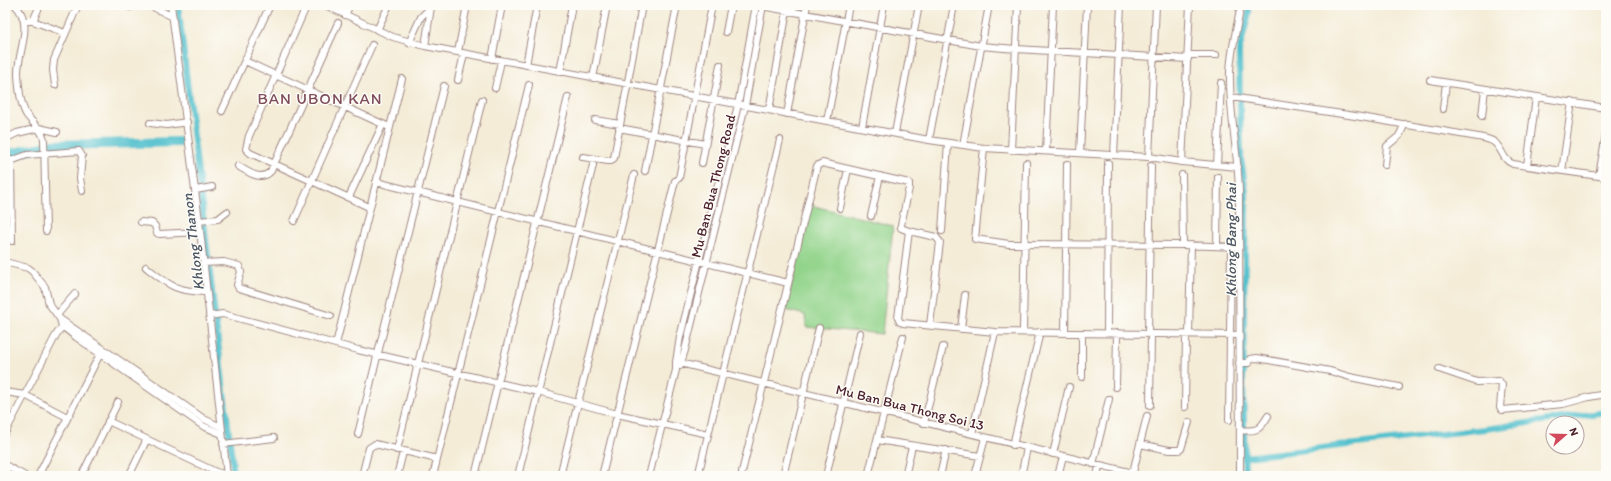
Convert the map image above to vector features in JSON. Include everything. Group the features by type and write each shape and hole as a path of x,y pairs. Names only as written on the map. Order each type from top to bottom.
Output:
{"street":[{"path":"15,5 24,21 24,37 18,65 20,96 26,113 39,128 44,139 46,231"},
{"path":"33,21 40,5"},
{"path":"55,85 53,64 78,5"},
{"path":"149,5 173,17"},
{"path":"108,421 216,472 227,475 226,443 221,427 211,315 206,292 205,263 200,232 201,221 171,5"},
{"path":"222,111 270,5"},
{"path":"325,5 377,30 409,43 929,140 984,148 1149,157 1182,162 1238,167"},
{"path":"345,15 350,5"},
{"path":"377,30 388,5"},
{"path":"458,80 467,5"},
{"path":"492,59 502,5"},
{"path":"526,65 537,5"},
{"path":"560,72 572,5"},
{"path":"593,78 607,5"},
{"path":"583,157 602,161 613,160 642,5"},
{"path":"646,171 677,5"},
{"path":"602,476 677,180 712,5"},
{"path":"726,32 731,5"},
{"path":"759,5 805,15 981,46 1016,50 1153,58 1216,55"},
{"name":"Mu Ban Bua Thong Road","path":"678,363 680,337 738,105 759,5"},
{"name":"Mu Ban Bua Thong Road","path":"649,476 676,370 706,263 745,106 759,5"},
{"path":"787,114 807,5"},
{"path":"827,121 849,5"},
{"path":"862,127 884,5"},
{"path":"895,133 919,5"},
{"path":"929,140 954,5"},
{"path":"963,145 989,5"},
{"path":"1011,150 1018,5"},
{"path":"1046,152 1053,5"},
{"path":"1080,153 1087,5"},
{"path":"1114,155 1121,5"},
{"path":"1149,157 1156,5"},
{"path":"1182,162 1190,5"},
{"path":"1240,476 1243,363 1238,335 1238,167 1232,117 1232,56 1241,5"},
{"path":"409,43 421,17 431,6"},
{"path":"425,46 431,6"},
{"path":"306,7 246,149 250,153 370,207"},
{"path":"769,110 787,11"},
{"path":"24,21 33,21 66,33"},
{"path":"238,166 260,177 265,176 271,171 338,23"},
{"path":"294,220 372,45"},
{"path":"245,61 386,126"},
{"path":"495,88 501,61"},
{"path":"702,163 720,65"},
{"path":"336,344 376,182 386,126 402,78"},
{"path":"1430,80 1606,108"},
{"path":"1217,165 1221,83"},
{"path":"1443,109 1446,83"},
{"path":"432,476 529,85"},
{"path":"358,434 444,86"},
{"path":"1482,116 1485,89"},
{"path":"475,476 568,97"},
{"path":"1528,166 1536,97"},
{"path":"1233,98 1405,124 1488,139 1500,148 1508,163 1603,177 1606,134"},
{"path":"397,476 400,451 418,363 482,100"},
{"path":"1562,170 1572,102"},
{"path":"595,120 652,135 705,144"},
{"path":"150,123 167,125 187,122"},
{"path":"1385,166 1387,146 1399,136 1405,124"},
{"path":"349,197 386,126"},
{"path":"5,139 18,133 39,128 58,132"},
{"path":"698,476 780,140"},
{"path":"942,230 948,142"},
{"path":"984,148 976,239 996,243 1024,244 1191,245 1239,247"},
{"path":"12,241 8,162 26,155 44,152 79,151 82,159 80,183 82,191"},
{"path":"742,472 817,166 822,163 909,183 901,228 936,237 940,242 930,325"},
{"path":"1023,331 1026,163"},
{"path":"1106,333 1108,163"},
{"path":"1065,333 1067,164"},
{"path":"518,476 593,165"},
{"path":"1150,406 1149,245 1151,166"},
{"path":"840,208 848,169"},
{"path":"560,476 634,174"},
{"path":"1182,175 1183,245"},
{"path":"871,216 880,176"},
{"path":"1217,246 1218,177"},
{"path":"376,182 788,283"},
{"path":"197,190 210,188"},
{"path":"201,221 218,219 227,212"},
{"path":"141,222 152,223 159,234 200,232"},
{"path":"909,231 898,318 900,322 903,323 995,332 1023,331 1065,333 1238,335"},
{"path":"1185,407 1191,245"},
{"path":"1229,420 1231,247"},
{"path":"5,262 30,269 45,287 49,304 61,321 101,352 151,386 204,419 221,427"},
{"path":"205,263 218,262 231,264 240,268 241,272 237,286 239,288 331,316"},
{"path":"146,266 170,286 188,292 206,292"},
{"path":"5,433 76,294"},
{"path":"961,329 965,295"},
{"path":"211,315 223,314 336,344 538,392 617,414 708,434"},
{"path":"783,476 819,328"},
{"path":"972,434 995,332"},
{"path":"1013,445 1040,332"},
{"path":"826,476 860,333"},
{"path":"1082,333 1082,376"},
{"path":"1116,333 1116,387"},
{"path":"868,476 903,337"},
{"path":"924,423 943,347"},
{"path":"38,476 101,352"},
{"path":"1243,363 1249,363 1251,358 1264,359 1330,371 1350,377 1399,387"},
{"name":"Mu Ban Bua Thong Soi 13","path":"678,363 1063,456 1133,475"},
{"path":"1439,369 1477,382 1499,381 1502,385 1500,407 1502,410 1563,404 1606,394"},
{"path":"151,386 203,426 222,434"},
{"path":"1053,454 1069,387"},
{"path":"5,392 25,395 67,417"},
{"path":"1097,476 1096,465 1109,399"},
{"path":"82,475 118,402"},
{"path":"1133,475 1147,416"},
{"path":"1242,430 1253,430 1259,428 1263,425 1268,416"},
{"path":"1140,444 1169,450 1180,450 1189,422"},
{"path":"226,443 274,438"},
{"path":"976,476 985,438"},
{"path":"129,476 146,440"},
{"path":"877,440 980,456"},
{"path":"362,476 371,446 375,444 437,459"},
{"path":"905,476 912,446"},
{"path":"1021,476 1027,448"},
{"path":"940,476 946,450"},
{"path":"1058,476 1063,456"},
{"path":"5,465 25,476"}],"green space":[{"path":"810,205 893,226 882,334 806,327 805,315 786,310"}],"waterway":[{"name":"Khlong Thanon","path":"178,5 234,476"},
{"name":"Khlong Bang Phai","path":"1245,476 1243,378 1246,192 1241,160 1239,52 1249,12 1249,5"},
{"path":"5,155 53,145 180,142"},
{"path":"1245,457 1485,429 1606,412"}],"district":[{"name":"BAN UBON KAN","path":"320,98"}]}
